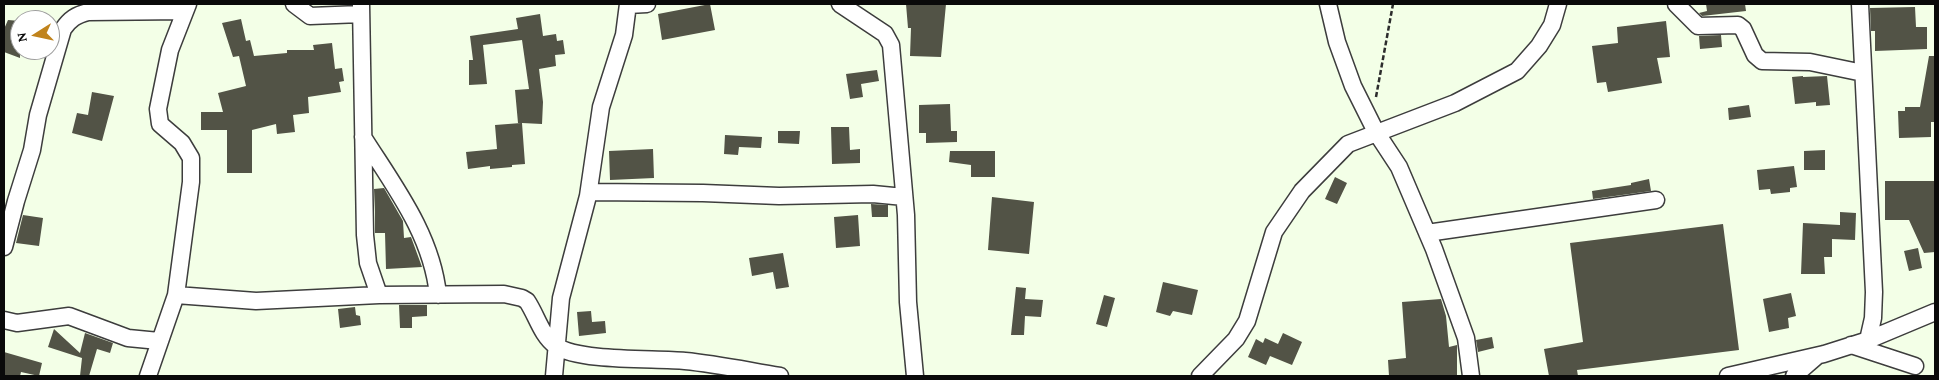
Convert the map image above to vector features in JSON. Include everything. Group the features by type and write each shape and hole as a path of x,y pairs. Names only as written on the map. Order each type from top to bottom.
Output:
{"street":[{"path":"294,4 310,16 361,9 365,235 368,263 379,295"},
{"path":"554,376 561,298 589,192 601,107 624,35 628,5 647,4"},
{"path":"840,4 888,37 904,197 908,302 914,376"},
{"path":"1328,4 1342,60 1373,126 1399,166 1427,233 1466,338 1471,376"},
{"path":"1200,376 1236,339 1247,321 1274,232 1302,191 1348,144 1373,126 1456,103 1517,71 1539,46 1552,25 1558,4"},
{"path":"1676,4 1698,26 1738,26 1743,29 1754,55 1762,61 1810,62 1863,73"},
{"path":"1860,4 1874,292 1873,318 1868,340"},
{"path":"4,247 32,150 46,85 63,30 68,22 80,14 88,12 187,7 170,50 158,109 160,124 182,143 191,158 192,168 176,295 148,376"},
{"path":"362,136 414,218 436,279 438,296"},
{"path":"589,192 702,192 779,196 873,194 904,197"},
{"path":"1427,233 1656,200"},
{"path":"176,295 256,301 379,295 504,294 522,298 530,307 546,335 557,346 573,352 601,356 688,361 780,376"},
{"path":"1728,376 1818,356 1868,340 1935,312"},
{"path":"4,320 17,323 69,316 128,338 159,341"},
{"path":"1851,345 1914,366"},
{"path":"1794,376 1818,356"}],"path":[{"path":"1373,126 1394,4"}],"building":[{"path":"710,4 715,30 662,40 658,14"},
{"path":"906,4 946,4 941,57 910,56 911,28 908,28"},
{"path":"1706,4 1745,4 1746,11 1702,16 1699,13 1707,11"},
{"path":"1915,7 1916,27 1927,27 1927,49 1875,51 1875,31 1871,31 1870,8"},
{"path":"540,14 543,36 556,34 557,41 563,40 565,54 555,55 556,66 539,69 543,102 542,124 522,123 525,164 490,169 490,166 468,169 466,152 497,149 495,125 521,123 518,123 515,90 529,89 522,40 483,45 487,84 469,85 469,60 473,60 470,36 518,29 516,18"},
{"path":"241,19 246,41 250,40 254,56 287,53 287,50 314,50 313,45 332,43 335,69 342,68 344,81 339,82 341,92 308,97 309,113 293,115 295,132 277,134 276,124 252,130 252,173 227,173 227,130 201,130 201,112 223,112 218,93 246,86 239,56 233,57 222,23"},
{"path":"8,20 10,20 10,54 4,52 4,29"},
{"path":"1666,21 1670,57 1657,58 1662,83 1608,92 1606,82 1597,83 1592,46 1618,43 1617,27"},
{"path":"1721,35 1722,47 1700,49 1699,36"},
{"path":"1929,56 1935,56 1935,122 1931,122 1931,137 1899,138 1898,111 1905,111 1905,107 1920,107"},
{"path":"877,70 879,81 861,84 863,97 850,99 846,74"},
{"path":"1827,76 1830,105 1816,106 1816,102 1795,104 1792,77"},
{"path":"92,92 114,96 102,141 72,133 77,113 88,115"},
{"path":"950,104 951,131 957,131 957,142 926,143 926,133 919,133 919,105"},
{"path":"1749,105 1751,117 1729,120 1728,108"},
{"path":"831,127 849,127 850,150 860,149 860,163 832,164"},
{"path":"778,131 800,131 799,144 778,143"},
{"path":"725,135 762,137 761,148 739,147 738,155 724,154"},
{"path":"653,149 654,178 610,180 609,151"},
{"path":"1825,150 1825,170 1804,170 1804,151"},
{"path":"950,151 995,151 995,177 971,177 971,165 949,162"},
{"path":"1794,166 1797,187 1790,188 1790,192 1771,194 1770,189 1759,190 1757,170"},
{"path":"1335,177 1347,183 1337,204 1325,199"},
{"path":"1649,179 1651,191 1593,199 1592,191 1631,185 1631,183"},
{"path":"1885,181 1934,181 1935,252 1924,253 1909,220 1885,220"},
{"path":"384,188 403,221 404,238 411,237 422,267 386,269 385,233 375,233 374,189"},
{"path":"992,197 1034,202 1029,254 988,250"},
{"path":"871,204 888,205 888,217 872,217"},
{"path":"1840,212 1856,213 1855,240 1832,239 1832,257 1824,257 1825,274 1801,274 1803,223 1840,225"},
{"path":"23,215 43,218 39,246 16,243"},
{"path":"858,215 860,246 836,248 834,217"},
{"path":"1723,224 1739,350 1577,370 1578,376 1549,376 1544,349 1583,342 1570,243"},
{"path":"1918,248 1922,268 1909,271 1904,251"},
{"path":"783,253 789,287 776,289 773,272 752,276 749,258"},
{"path":"1163,282 1198,290 1192,315 1173,311 1170,316 1156,312"},
{"path":"1016,287 1026,288 1025,299 1043,300 1041,317 1025,316 1024,335 1011,335"},
{"path":"1791,293 1796,316 1788,318 1789,328 1769,332 1763,299"},
{"path":"1104,295 1115,298 1107,327 1096,324"},
{"path":"1441,299 1446,316 1449,347 1457,345 1457,376 1389,376 1388,360 1406,358 1402,302"},
{"path":"399,305 427,305 427,316 412,317 412,328 400,328"},
{"path":"355,307 356,315 360,316 361,325 340,328 338,309"},
{"path":"591,311 592,322 605,321 606,333 579,336 577,312"},
{"path":"54,329 80,353 85,333 113,343 110,353 97,349 89,376 80,376 82,358 48,347"},
{"path":"1283,333 1302,342 1292,365 1270,356 1266,365 1248,357 1256,339 1263,343 1265,338 1278,344"},
{"path":"1492,337 1494,348 1478,352 1476,340"},
{"path":"4,352 42,363 39,376 21,372 20,376 4,376"}]}
